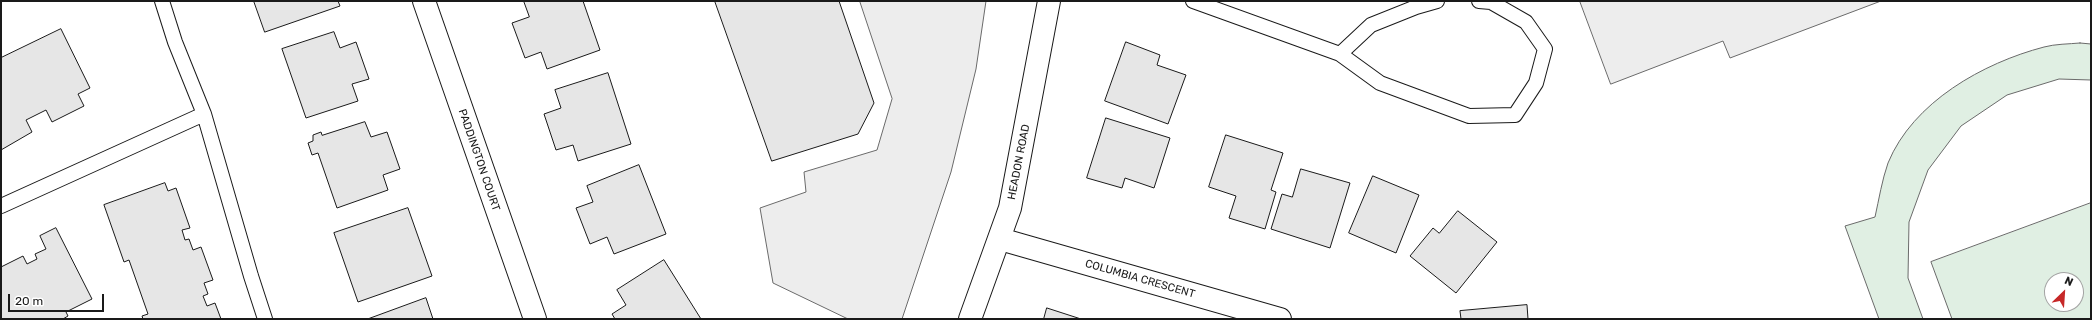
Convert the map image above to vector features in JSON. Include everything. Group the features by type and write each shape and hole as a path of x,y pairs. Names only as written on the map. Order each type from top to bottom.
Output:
{"street":[{"name":"PADDINGTON COURT","path":"424,1 535,319"},
{"name":"HEADON ROAD","path":"970,319 1010,208 1049,1"},
{"name":"COLUMBIA CRESCENT","path":"1000,239 1280,319"}],"lane":[{"path":"162,1 175,42 204,114 265,319"},
{"path":"1193,1 1340,54 1380,83 1469,116 1515,115 1536,83 1545,49 1526,22 1491,2 1480,1"},
{"path":"1340,54 1371,25 1416,7 1437,1"},
{"path":"1,206 204,114"}],"green space":[{"path":"2080,43 2091,44 2091,80 2059,79 2007,95 1961,126 1928,170 1909,222 1908,278 1923,319 1879,319 1845,226 1875,217 1886,169 1899,141 1914,121 1932,104 1952,88 1974,75 1997,63 2044,47"},
{"path":"2091,203 2091,319 1952,319 1931,262"}],"shaded area":[{"path":"860,1 986,1 976,69 951,172 902,319 848,319 773,283 760,208 806,192 804,172 877,150 892,99"},
{"path":"1580,1 1881,1 1730,58 1723,41 1611,84"}],"building":[{"path":"254,1 338,1 340,6 265,32"},
{"path":"524,1 583,1 600,50 547,69 541,52 525,58 512,23 529,17"},
{"path":"715,1 839,1 874,103 858,134 772,161"},
{"path":"61,29 90,88 78,94 84,106 52,122 46,110 26,120 32,132 1,150 1,58"},
{"path":"334,32 340,48 356,42 369,79 352,84 358,101 306,118 282,49"},
{"path":"1126,42 1160,55 1157,65 1186,75 1168,124 1105,101"},
{"path":"608,73 631,144 578,161 573,145 556,150 544,114 561,108 555,90"},
{"path":"1106,118 1170,138 1154,188 1125,178 1122,188 1087,178"},
{"path":"365,122 371,137 387,132 400,169 383,175 388,190 337,208 318,153 312,155 308,143 313,141 313,135 321,132 322,135"},
{"path":"1226,135 1283,153 1271,190 1276,192 1265,229 1229,218 1236,196 1209,187"},
{"path":"639,165 666,234 614,254 607,237 590,244 576,208 593,202 587,186"},
{"path":"1301,169 1350,183 1330,248 1271,229 1282,194 1292,197"},
{"path":"1373,176 1419,195 1396,253 1349,233"},
{"path":"165,183 168,191 176,188 190,228 182,230 185,240 189,239 193,250 201,247 213,280 204,283 208,294 203,296 207,306 215,303 221,319 143,319 142,316 148,314 129,260 124,262 104,205"},
{"path":"408,208 432,276 358,302 334,233"},
{"path":"1458,211 1497,242 1456,293 1410,256 1433,228 1439,233"},
{"path":"56,228 92,299 66,312 68,316 63,319 1,319 1,267 23,256 27,264 37,259 35,254 46,249 40,236"},
{"path":"664,260 701,319 615,319 612,314 626,305 617,290"},
{"path":"426,298 433,319 368,319"},
{"path":"1527,305 1528,319 1461,319 1460,311"},
{"path":"1047,308 1081,319 1044,319"}]}
